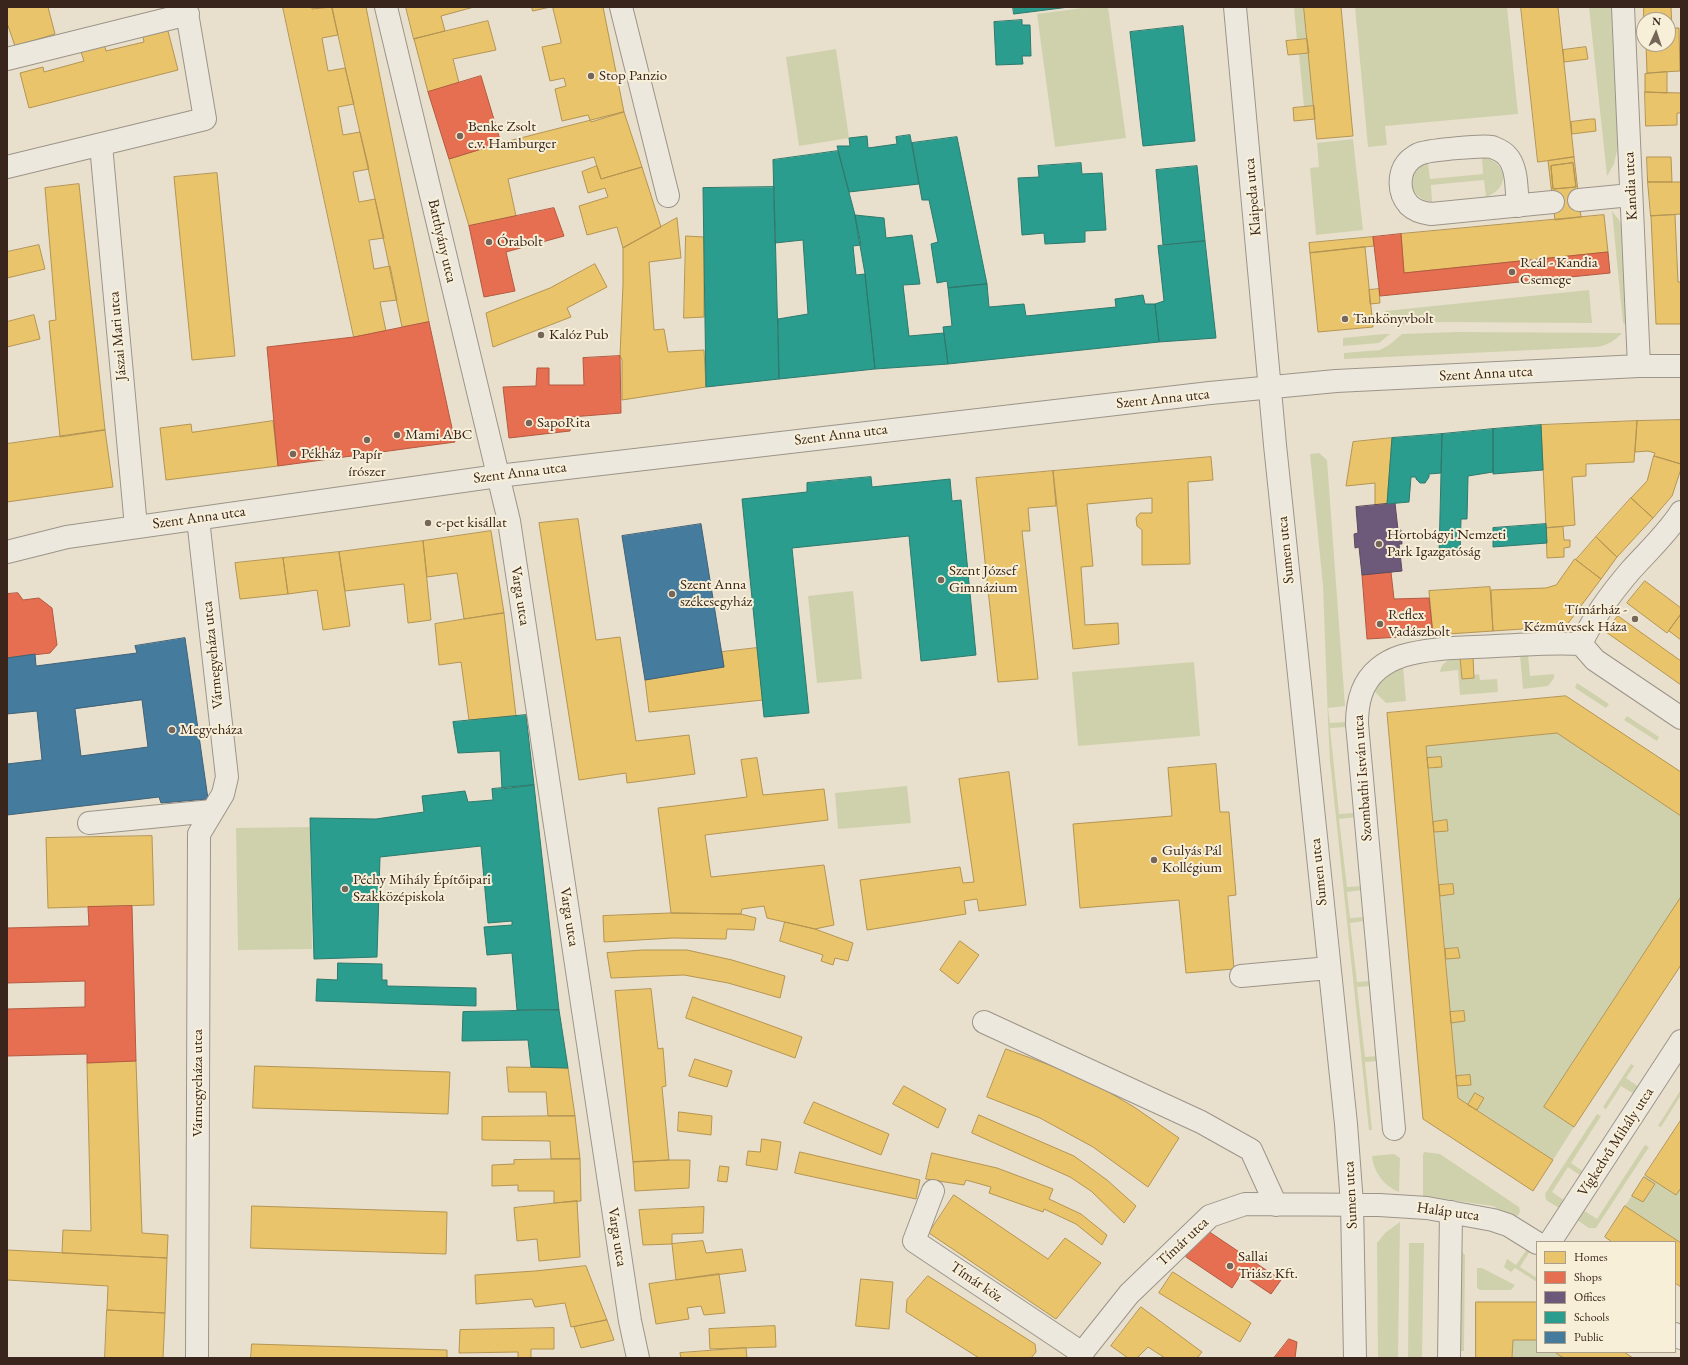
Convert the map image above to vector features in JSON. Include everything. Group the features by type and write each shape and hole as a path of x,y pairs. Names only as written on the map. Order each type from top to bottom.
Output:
{"street":[{"name":"Batthyány utca","path":"386,7 498,476"},
{"path":"621,7 668,196"},
{"name":"Klaipeda utca","path":"1235,7 1270,388"},
{"name":"Kandia utca","path":"1623,7 1639,366"},
{"path":"7,59 187,11 206,119 7,167"},
{"name":"Jászai Mari utca","path":"101,145 136,527"},
{"path":"1518,206 1513,165 1507,155 1502,151 1491,147 1421,153 1407,163 1401,174 1402,194 1410,205 1420,211 1431,214 1518,206 1553,202"},
{"path":"1580,200 1631,195"},
{"name":"Szent Anna utca","path":"7,552 67,537 136,527 498,476 800,440 1336,381 1639,366 1681,366"},
{"name":"Sumen utca","path":"1270,388 1346,1124 1352,1204 1355,1358"},
{"name":"Varga utca","path":"498,476 509,521 630,1321 638,1358"},
{"path":"1681,512 1668,530 1620,584 1591,625 1581,644 1595,660 1681,718"},
{"name":"Vármegyeháza utca","path":"197,1358 199,834 223,794 227,778 198,519"},
{"name":"Szombathi István utca","path":"1394,1129 1356,724 1358,705 1364,687 1368,679 1385,664 1396,658 1416,652 1557,643 1581,644"},
{"path":"89,823 212,811"},
{"path":"1242,976 1329,968"},
{"path":"984,1022 1201,1122 1251,1150 1276,1205"},
{"name":"Vígkedvű Mihály utca","path":"1551,1241 1681,1041"},
{"name":"Tímár köz","path":"933,1191 914,1241 1080,1355"},
{"name":"Tímár utca","path":"1080,1355 1129,1294 1210,1216 1245,1204 1352,1204"},
{"name":"Haláp utca","path":"1352,1204 1416,1207 1485,1217 1516,1229 1536,1242"},
{"path":"1449,1358 1451,1212"}],"green space":[{"path":"1090,7 1108,7 1126,138 1055,147 1037,14"},
{"path":"1294,7 1304,7 1307,39 1297,40"},
{"path":"1355,7 1507,7 1518,114 1385,126 1387,145 1368,147"},
{"path":"1589,7 1612,7 1618,146 1614,164 1607,176"},
{"path":"836,49 849,138 799,146 786,57"},
{"path":"1309,53 1314,106 1304,107 1299,54"},
{"path":"1353,139 1363,230 1316,235 1310,168 1319,167 1317,143"},
{"path":"1482,157 1490,159 1497,164 1503,175 1503,181 1500,188 1486,197 1484,180 1431,185 1432,202 1417,195 1413,190 1411,184 1415,171 1428,163 1430,179 1483,174"},
{"path":"1612,211 1619,220 1623,231 1626,324 1623,323"},
{"path":"1589,290 1592,323 1443,322 1387,325 1385,311"},
{"path":"1457,332 1622,333 1610,343 1596,347 1344,359 1344,353 1380,350 1389,345 1402,334"},
{"path":"1390,334 1379,343 1343,346 1343,338"},
{"path":"1319,453 1327,460 1345,706 1328,708 1330,723 1347,722 1347,727 1330,728 1339,814 1355,813 1356,817 1339,819 1347,887 1362,886 1362,890 1347,892 1350,918 1365,917 1365,921 1350,923 1357,982 1371,981 1371,986 1357,987 1365,1057 1378,1056 1378,1061 1365,1062 1372,1130 1369,1130 1330,761 1323,586 1310,454"},
{"path":"853,591 862,679 817,683 808,596"},
{"path":"1528,654 1530,676 1554,674 1554,678 1548,686 1523,689 1520,655"},
{"path":"1460,657 1462,679 1474,678 1474,675 1479,674 1480,680 1497,679 1498,692 1460,695 1458,670 1440,672 1441,668 1447,661"},
{"path":"1194,662 1200,736 1078,746 1072,672"},
{"path":"1403,667 1406,701 1386,703 1372,689 1386,674"},
{"path":"1577,683 1609,704 1606,708 1575,688"},
{"path":"1627,716 1659,737 1657,741 1624,720"},
{"path":"1557,733 1681,816 1681,897 1544,1107 1574,1127 1553,1160 1477,1110 1484,1098 1475,1093 1468,1105 1458,1098 1457,1086 1471,1085 1470,1075 1456,1076 1451,1023 1465,1021 1464,1011 1450,1012 1446,959 1460,958 1458,948 1445,949 1440,896 1454,894 1453,884 1439,885 1434,832 1448,831 1447,820 1433,822 1428,768 1442,767 1441,757 1427,758 1426,746"},
{"path":"907,786 911,823 838,829 835,793"},
{"path":"310,827 312,949 238,950 236,828"},
{"path":"1631,1064 1634,1066 1626,1078 1639,1087 1634,1094 1621,1086 1606,1109 1603,1107"},
{"path":"1680,1091 1681,1095 1661,1127 1658,1126"},
{"path":"1597,1114 1601,1116 1571,1163 1584,1172 1581,1176 1568,1167 1552,1192 1565,1201 1559,1208 1546,1200 1545,1194"},
{"path":"1645,1145 1649,1147 1596,1228 1589,1228 1577,1220 1583,1210 1597,1219"},
{"path":"1424,1152 1440,1154 1519,1207 1520,1212 1516,1218 1493,1206 1423,1196"},
{"path":"1394,1154 1400,1158 1399,1192 1384,1182 1377,1173 1372,1156"},
{"path":"1645,1175 1676,1195 1681,1188 1681,1243 1625,1206"},
{"path":"1400,1222 1398,1358 1378,1358 1377,1243 1385,1233"},
{"path":"1409,1243 1424,1243 1422,1358 1408,1358"},
{"path":"1459,1248 1465,1255 1464,1351 1458,1351"},
{"path":"1527,1249 1530,1251 1520,1267 1536,1277 1536,1281 1515,1268 1511,1272 1504,1267 1507,1259 1516,1265"},
{"path":"1477,1268 1482,1268 1515,1285 1511,1290 1480,1290 1477,1288"},
{"path":"1513,1340 1536,1340 1536,1353 1556,1353 1564,1358 1512,1358"}],"building: Homes":[{"path":"7,7 48,7 55,34 15,46 7,23"},
{"path":"283,7 312,7 312,9 332,7 338,35 322,38 328,71 345,68 354,104 338,107 343,135 360,132 369,169 353,172 359,202 375,199 384,238 369,240 374,269 390,266 397,300 380,302 386,331 354,337"},
{"path":"332,7 366,7 429,322 402,327"},
{"path":"406,7 474,7 441,16 445,31 414,39"},
{"path":"532,7 550,7 533,11"},
{"path":"553,7 603,7 624,112 591,122 588,115 562,121 555,89 566,86 564,78 550,81 542,47 561,43"},
{"path":"1304,7 1341,7 1353,136 1317,139"},
{"path":"1521,7 1558,7 1574,157 1538,162"},
{"path":"1644,7 1671,7 1671,12 1644,12"},
{"path":"488,21 496,50 453,59 459,83 428,92 414,39"},
{"path":"1676,28 1679,28 1680,71 1647,73 1646,52 1676,52"},
{"path":"168,31 178,70 29,108 20,73 43,67 44,72 84,61 80,49 104,43 106,51 144,42 143,37"},
{"path":"1307,39 1309,53 1288,55 1286,41"},
{"path":"1586,47 1588,59 1564,62 1563,50"},
{"path":"1667,72 1667,93 1645,92 1645,74"},
{"path":"1645,92 1681,93 1681,113 1677,113 1677,125 1646,126"},
{"path":"1314,106 1315,119 1294,121 1293,108"},
{"path":"624,112 642,167 601,179 594,157 508,179 516,216 469,226 449,159 501,143"},
{"path":"1595,119 1596,131 1572,134 1571,122"},
{"path":"1574,157 1581,217 1555,220 1548,161","holes":["1573,163 1576,187 1553,189 1551,166"]},
{"path":"1647,157 1671,157 1672,182 1648,182"},
{"path":"1573,163 1576,187 1553,189 1551,166"},
{"path":"597,166 601,179 642,167 661,227 623,248 617,227 587,235 579,206 608,197 605,188 588,193 582,172"},
{"path":"217,173 235,356 192,360 174,177"},
{"path":"1648,182 1681,182 1681,214 1651,216"},
{"path":"79,184 105,430 60,437 49,321 56,320 45,188"},
{"path":"1604,215 1608,252 1404,273 1401,234"},
{"path":"1675,215 1678,282 1681,282 1681,324 1656,324 1651,216"},
{"path":"677,218 681,258 649,262 654,330 664,329 668,352 704,350 706,387 622,400 622,360 620,356 623,248"},
{"path":"686,236 704,237 704,317 684,318"},
{"path":"1373,237 1374,246 1310,253 1309,243"},
{"path":"39,245 45,269 7,278 7,252"},
{"path":"1365,247 1373,327 1318,332 1310,253"},
{"path":"595,264 607,287 567,308 571,317 493,347 486,313 550,288"},
{"path":"1379,289 1380,303 1370,304 1369,290"},
{"path":"34,315 40,339 7,347 7,322"},
{"path":"1681,420 1681,464 1654,456 1655,453 1648,451 1635,452 1637,421"},
{"path":"273,421 278,466 166,480 160,428 191,424 192,432"},
{"path":"1637,421 1634,462 1586,464 1586,476 1572,477 1575,525 1546,528 1541,425"},
{"path":"105,430 113,487 7,502 7,444"},
{"path":"1392,438 1387,504 1375,506 1375,483 1346,486 1353,442"},
{"path":"1654,456 1681,464 1681,469 1672,496 1653,518 1631,498 1647,481"},
{"path":"1211,457 1213,480 1188,482 1190,564 1142,565 1142,530 1137,526 1136,518 1140,513 1152,513 1152,498 1087,504 1093,566 1081,567 1085,625 1118,623 1119,644 1073,649 1053,471"},
{"path":"1053,471 1056,506 1028,508 1030,531 1022,531 1038,679 998,682 976,478"},
{"path":"1631,498 1653,518 1617,557 1596,537"},
{"path":"578,519 596,640 620,637 636,741 689,735 695,774 627,783 626,773 579,780 539,523"},
{"path":"1563,527 1564,540 1570,540 1570,547 1564,548 1564,557 1547,558 1546,528"},
{"path":"491,531 504,613 464,619 457,573 427,577 423,541"},
{"path":"1596,537 1617,557 1601,579 1576,560"},
{"path":"423,541 431,620 408,623 404,584 345,591 339,552"},
{"path":"339,552 350,626 323,630 317,590 288,594 283,558"},
{"path":"283,558 288,594 240,599 235,563"},
{"path":"1575,559 1601,579 1566,626 1493,631 1491,590 1546,588 1556,585"},
{"path":"1645,581 1681,608 1681,614 1667,633 1627,603"},
{"path":"1490,587 1493,631 1433,635 1429,591"},
{"path":"504,613 516,716 469,720 461,662 439,665 435,624"},
{"path":"1681,614 1681,640 1669,631"},
{"path":"1618,616 1681,661 1681,685 1606,632"},
{"path":"757,648 763,700 649,712 645,680 724,667 722,652"},
{"path":"1473,656 1474,678 1462,679 1460,657"},
{"path":"1566,696 1681,772 1681,816 1557,733 1426,746 1458,1098 1553,1160 1533,1191 1423,1119 1387,713"},
{"path":"1441,757 1442,767 1428,768 1427,758"},
{"path":"757,758 763,795 824,789 828,820 705,835 711,877 824,865 834,925 815,929 767,918 764,906 742,909 741,914 671,913 658,808 747,797 741,760"},
{"name":"Gulyás Pál Kollégium","path":"1216,764 1220,812 1229,812 1236,895 1228,896 1234,969 1186,973 1179,900 1080,908 1073,824 1172,816 1168,768"},
{"path":"1009,772 1026,905 979,911 977,899 964,901 966,914 867,930 860,880 960,867 963,883 974,882 959,779"},
{"path":"1447,820 1448,831 1434,832 1433,822"},
{"path":"152,836 154,905 48,908 46,838"},
{"path":"1453,884 1454,894 1440,896 1439,885"},
{"path":"1681,897 1681,965 1574,1127 1544,1107"},
{"path":"671,913 741,914 756,918 754,930 727,929 726,939 673,938 604,942 603,916"},
{"path":"785,922 815,929 853,943 848,961 835,958 833,965 821,961 823,955 780,941"},
{"path":"960,941 979,955 958,984 940,970"},
{"path":"1458,948 1460,958 1446,959 1445,949"},
{"path":"643,950 687,950 732,960 785,976 780,998 728,983 684,975 611,978 607,953"},
{"path":"651,989 658,1049 663,1048 666,1086 662,1087 669,1160 633,1162 615,991"},
{"path":"693,997 802,1037 795,1058 686,1018"},
{"path":"1464,1011 1465,1021 1451,1023 1450,1012"},
{"path":"1006,1049 1085,1078 1134,1107 1179,1138 1148,1187 1093,1147 1040,1118 987,1097"},
{"path":"695,1059 732,1071 727,1087 689,1076"},
{"path":"136,1061 142,1233 168,1235 167,1258 62,1253 63,1230 91,1231 87,1063"},
{"path":"255,1066 450,1072 448,1114 253,1108"},
{"path":"507,1067 568,1068 575,1116 548,1116 546,1092 509,1092"},
{"path":"1470,1075 1471,1085 1457,1086 1456,1076"},
{"path":"904,1086 946,1109 938,1128 893,1104"},
{"path":"1475,1093 1484,1098 1477,1110 1468,1105"},
{"path":"814,1102 889,1134 881,1155 804,1123"},
{"path":"679,1112 712,1116 711,1135 678,1131"},
{"path":"979,1115 1074,1156 1107,1180 1136,1206 1124,1223 1091,1191 1070,1177 972,1133"},
{"path":"575,1116 580,1159 551,1159 550,1141 482,1140 482,1117"},
{"path":"1681,1120 1681,1188 1676,1195 1645,1175"},
{"path":"762,1139 781,1142 777,1170 746,1165 748,1151 760,1152"},
{"path":"800,1152 920,1180 916,1199 795,1173"},
{"path":"932,1153 997,1168 1053,1189 1049,1199 1081,1214 1107,1235 1102,1245 1076,1224 1044,1209 1043,1212 989,1193 991,1187 966,1180 964,1185 926,1179"},
{"path":"580,1159 581,1201 554,1203 554,1191 518,1191 518,1185 492,1186 492,1165 514,1164 514,1160"},
{"path":"690,1160 689,1188 635,1191 633,1162"},
{"path":"720,1166 729,1167 727,1182 718,1181"},
{"path":"1644,1177 1655,1184 1643,1202 1632,1196"},
{"path":"954,1195 1048,1259 1065,1238 1101,1263 1056,1319 929,1233"},
{"path":"577,1201 580,1257 539,1261 537,1239 517,1241 514,1208"},
{"path":"252,1206 447,1212 446,1254 251,1248"},
{"path":"1625,1206 1681,1243 1681,1287 1676,1284 1676,1241 1611,1241 1605,1237"},
{"path":"704,1207 703,1233 672,1234 672,1244 643,1245 639,1210"},
{"path":"703,1241 706,1253 742,1249 746,1271 676,1280 672,1244"},
{"path":"7,1250 167,1258 165,1313 107,1310 108,1286 7,1280"},
{"path":"586,1266 607,1320 571,1327 565,1303 535,1307 532,1299 476,1304 475,1275"},
{"path":"1173,1272 1251,1323 1240,1342 1159,1293"},
{"path":"719,1274 725,1313 704,1315 701,1306 687,1308 689,1319 656,1324 649,1284"},
{"path":"928,1276 1035,1344 1036,1352 1031,1358 979,1358 906,1312 907,1300"},
{"path":"861,1279 893,1282 889,1329 856,1326"},
{"path":"1476,1302 1536,1302 1536,1340 1513,1340 1512,1358 1476,1358"},
{"path":"1141,1307 1202,1352 1197,1358 1165,1358 1148,1347 1137,1358 1128,1358 1111,1346"},
{"path":"107,1310 165,1313 163,1358 105,1358"},
{"path":"607,1320 614,1340 581,1348 574,1327"},
{"path":"775,1326 776,1347 710,1349 709,1329"},
{"path":"554,1328 554,1349 531,1349 531,1358 518,1358 518,1352 459,1353 460,1330"},
{"path":"252,1344 447,1350 447,1358 251,1358"},
{"path":"746,1348 747,1358 681,1358 680,1353"},
{"path":"1556,1353 1626,1353 1633,1358 1564,1358"}],"building: Shops":[{"path":"481,76 501,143 449,159 428,92"},
{"path":"554,208 564,236 506,252 515,291 484,297 469,226"},
{"path":"1401,234 1404,273 1608,252 1610,273 1380,296 1373,237"},
{"path":"429,322 455,442 278,466 267,347 354,337"},
{"path":"620,356 621,413 571,417 570,431 509,438 503,387 536,386 537,368 549,368 549,385 584,385 583,358"},
{"path":"1391,572 1394,599 1429,598 1433,635 1367,639 1362,575"},
{"path":"18,593 23,600 39,598 52,608 57,645 50,653 7,658 7,594"},
{"path":"132,906 136,1061 87,1063 87,1054 7,1056 7,1009 85,1007 85,981 7,983 7,928 89,926 88,907"},
{"name":"Sallai Triász Kft.","path":"1205,1229 1281,1280 1271,1294 1241,1274 1232,1288 1186,1257"},
{"path":"1289,1339 1297,1342 1295,1358 1274,1358"}],"building: Offices":[{"path":"1395,503 1398,530 1401,530 1402,544 1399,544 1402,571 1362,575 1359,547 1355,548 1354,534 1358,533 1356,507"}],"building: Schools":[{"path":"1013,7 1069,7 1014,14"},
{"path":"1022,20 1022,25 1030,25 1031,56 1022,56 1023,64 996,65 994,22"},
{"path":"1183,26 1195,141 1143,146 1130,32"},
{"path":"910,135 919,184 849,192 837,146 850,146 849,138 867,136 868,148 897,144 896,137"},
{"path":"957,137 987,284 948,288 947,281 937,283 931,244 938,242 929,200 922,200 912,143"},
{"path":"838,151 855,215 861,245 853,246 856,275 865,274 875,369 779,379 778,319 808,314 803,240 775,243 773,160"},
{"path":"1081,163 1082,174 1102,173 1106,230 1085,231 1085,242 1045,244 1044,233 1022,235 1018,178 1039,177 1038,166"},
{"path":"1197,166 1205,241 1163,245 1156,170"},
{"path":"774,187 779,379 706,387 703,188"},
{"path":"855,215 884,218 886,238 912,235 920,284 903,285 909,336 944,333 948,364 875,369 865,274"},
{"path":"1205,241 1216,338 1159,342 1155,304 1164,301 1158,246"},
{"path":"987,284 989,307 1024,304 1026,316 1116,307 1115,299 1143,295 1145,304 1155,304 1159,342 948,364 943,327 952,326 948,288"},
{"path":"1541,425 1543,470 1493,474 1493,429"},
{"path":"1493,429 1493,472 1468,476 1467,519 1461,519 1460,555 1439,555 1442,434"},
{"path":"1442,434 1441,473 1429,474 1429,477 1425,483 1420,483 1416,477 1411,477 1409,502 1387,504 1392,438"},
{"name":"Szent József Gimnázium","path":"871,477 872,487 950,479 952,501 961,500 976,655 921,661 909,536 792,548 809,713 764,717 742,499 807,492 807,483"},
{"path":"1546,524 1547,543 1493,547 1493,528"},
{"path":"526,715 534,785 502,789 500,751 458,753 453,722"},
{"name":"Péchy Mihály Építőipari Szakközépiskola","path":"534,785 559,1010 517,1010 512,953 487,955 484,927 512,925 512,921 488,923 481,846 380,857 377,957 314,959 310,818 376,819 424,812 422,796 465,791 468,802 493,800 492,789"},
{"path":"338,963 382,964 382,980 387,980 387,986 476,988 476,1006 316,1001 317,979 337,980"},
{"path":"559,1010 568,1068 531,1067 528,1040 462,1041 463,1012"}],"building: Public":[{"name":"Szent Anna székesegyház","path":"701,524 724,667 645,680 622,536"},
{"name":"Megyeháza","path":"185,638 208,799 161,803 159,797 7,815 7,764 42,760 37,711 7,714 7,658 35,654 36,666 137,653 135,646","holes":["142,700 148,747 81,756 75,709"]}],"place":[{"name":"Stop Panzio","path":"591,76"},
{"name":"Benke Zsolt e.v. Hamburger","path":"460,136"},
{"name":"Órabolt","path":"489,242"},
{"name":"Reál - Kandia Csemege","path":"1512,272"},
{"name":"Tankönyvbolt","path":"1345,319"},
{"name":"Kalóz Pub","path":"541,335"},
{"name":"SapoRita","path":"529,423"},
{"name":"Mami ABC","path":"397,435"},
{"name":"Papír írószer","path":"367,440"},
{"name":"Pékház","path":"293,454"},
{"name":"e-pet kisállat","path":"428,523"},
{"name":"Hortobágyi Nemzeti Park Igazgatóság","path":"1379,544"},
{"name":"Szent József Gimnázium","path":"941,580"},
{"name":"Szent Anna székesegyház","path":"672,594"},
{"name":"Tímárház - Kézművesek Háza","path":"1635,619"},
{"name":"Reflex Vadászbolt","path":"1380,624"},
{"name":"Megyeháza","path":"172,730"},
{"name":"Gulyás Pál Kollégium","path":"1154,860"},
{"name":"Péchy Mihály Építőipari Szakközépiskola","path":"345,889"},
{"name":"Sallai Triász Kft.","path":"1230,1266"}]}
